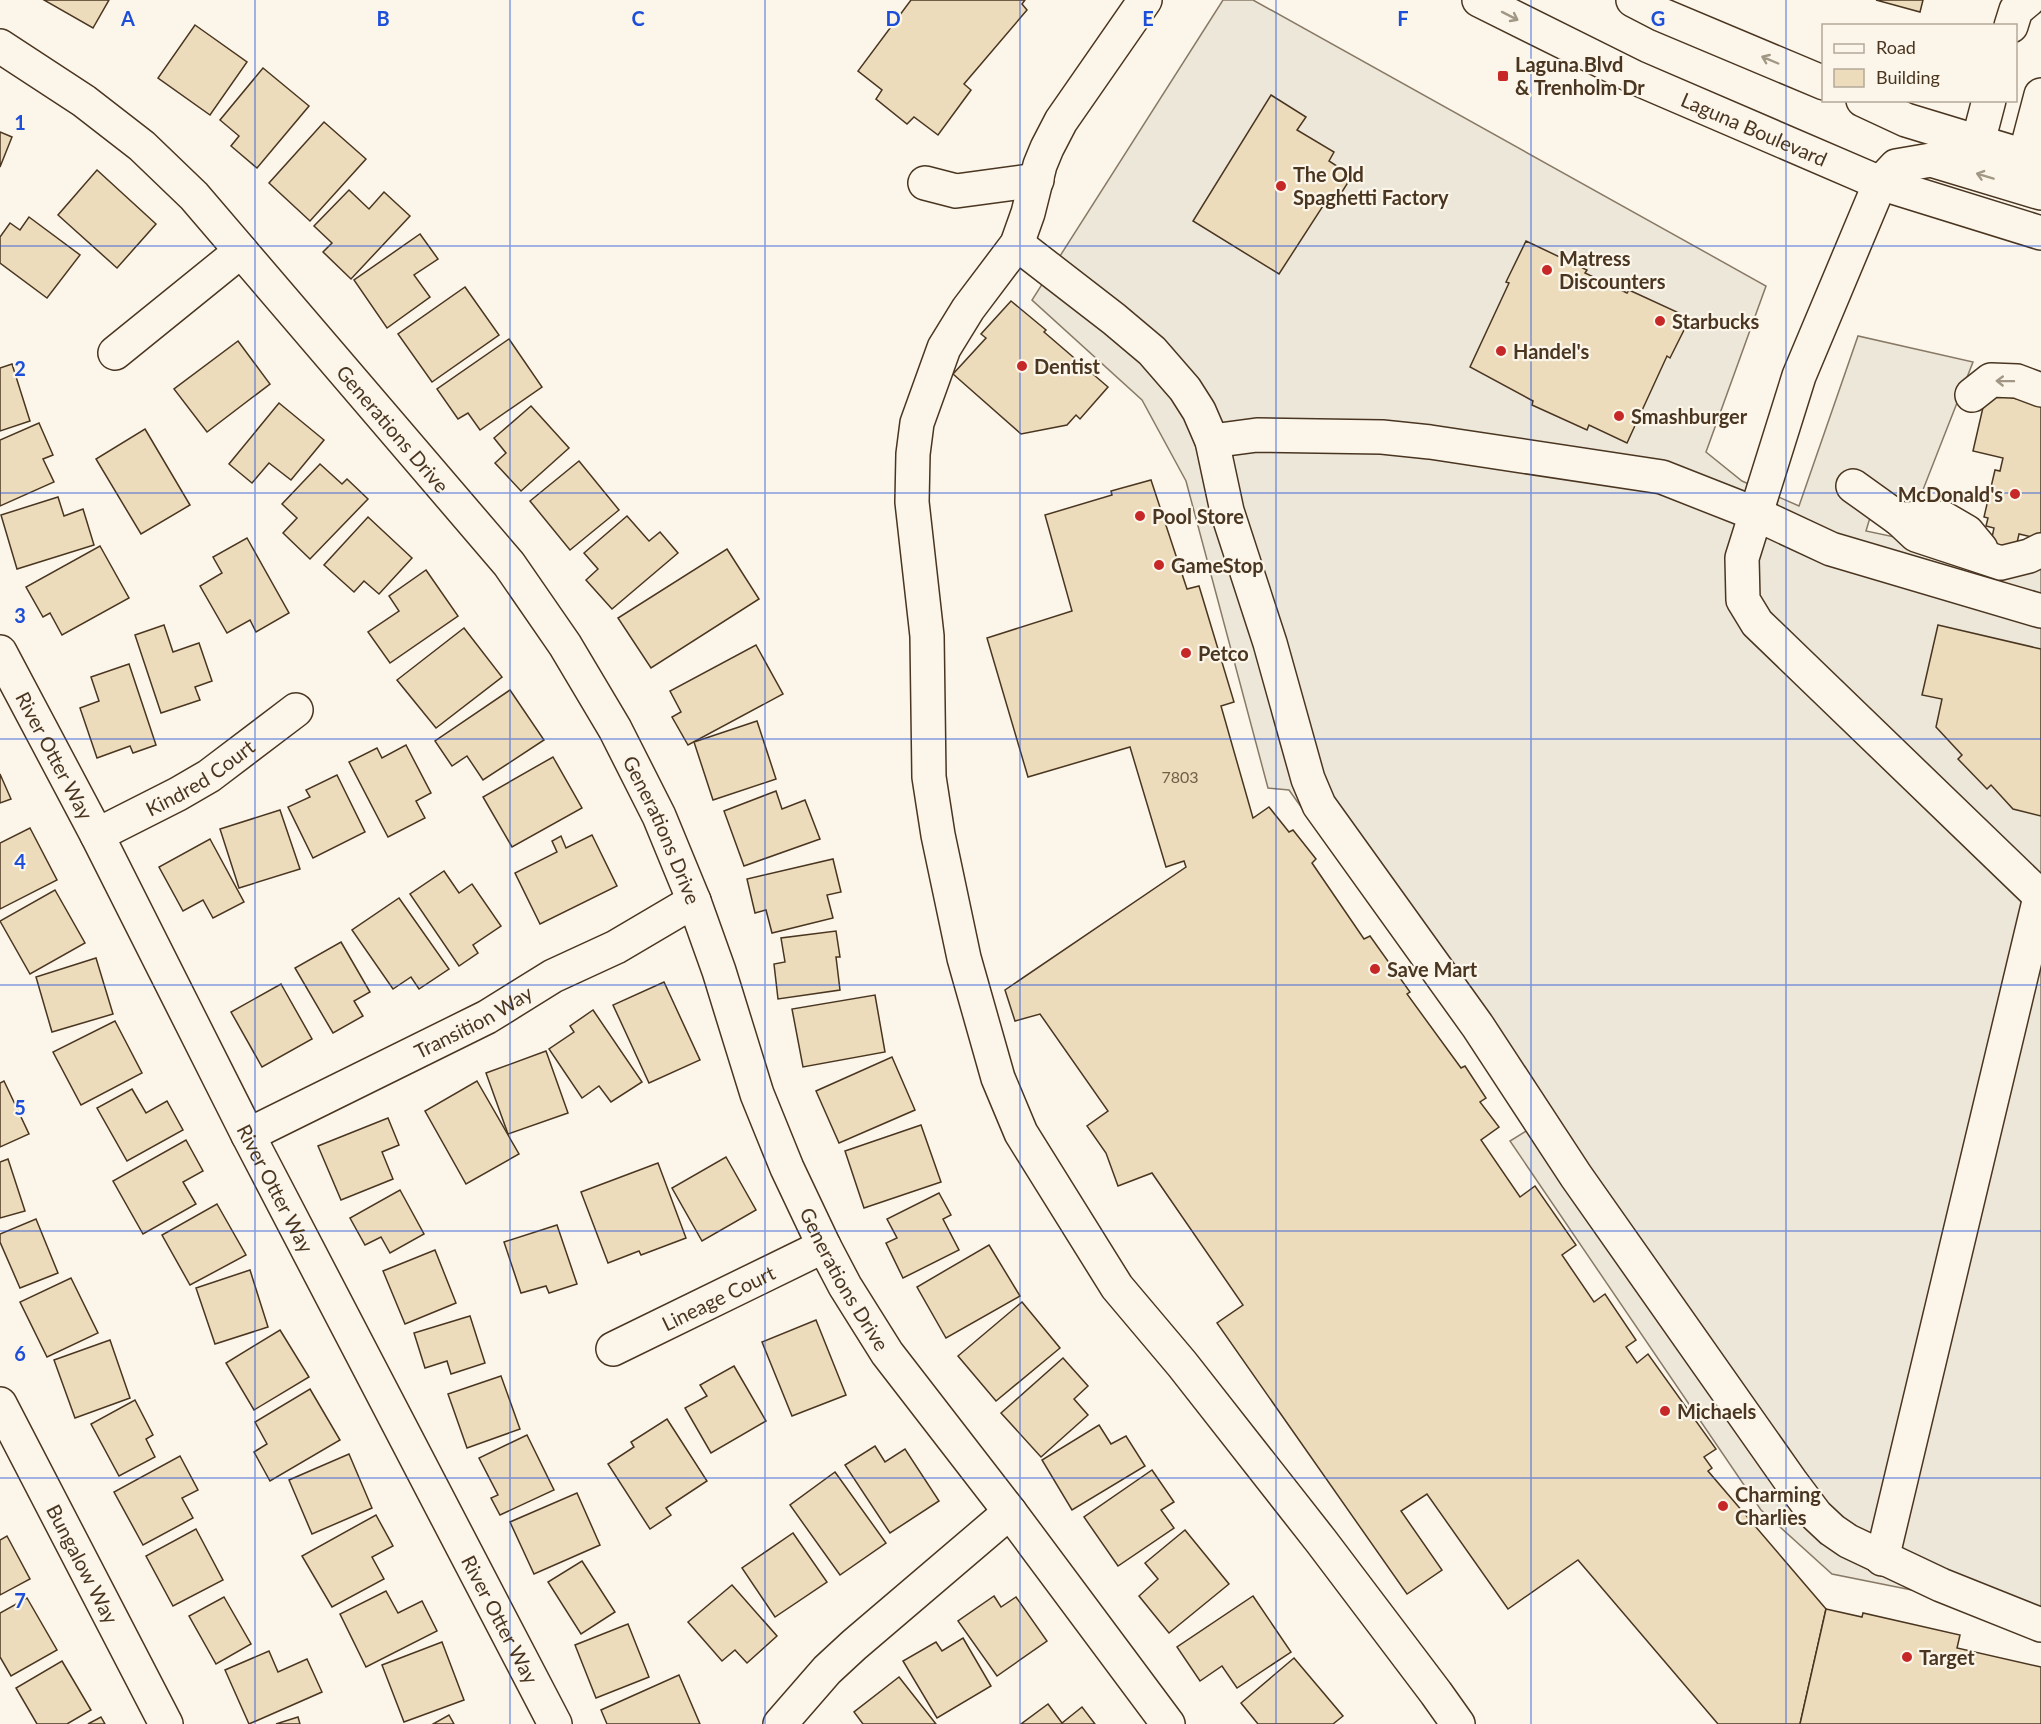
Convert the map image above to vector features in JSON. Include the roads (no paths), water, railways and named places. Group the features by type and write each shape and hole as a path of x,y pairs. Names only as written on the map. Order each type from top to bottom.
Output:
{"street":[{"path":"1146,0 1060,121 1047,148 1017,244 968,309 944,348 917,423 913,454 912,502 927,636 929,777 938,835 964,958 998,1078 1021,1133 1117,1287 1182,1364 1314,1531 1458,1724"},
{"name":"Laguna Boulevard","path":"1479,0 1636,78 1880,183 2041,233"},
{"path":"1633,0 1662,15 1822,82"},
{"path":"2012,24 2016,10 2028,0"},
{"name":"Generations Drive","path":"0,46 84,101 142,146 195,196 509,564 565,645 615,729 659,816 694,901 719,971 757,1094 787,1168 845,1286 887,1353 1010,1512 1168,1724"},
{"path":"1867,102 1906,120 2033,159 2041,95"},
{"path":"1978,142 1988,102"},
{"path":"1882,1559 2040,897 1758,623 1743,600 1742,558 1799,376 1880,183 1896,166 1931,160 2041,194"},
{"path":"925,183 956,190 1037,180"},
{"path":"1017,244 1152,351 1185,389 1199,411 1212,441 1227,511 1270,643 1308,779 1319,805 1476,1025 1576,1176 1792,1483 1816,1515 1832,1530 1882,1559 2041,1625"},
{"path":"115,353 241,251"},
{"path":"1972,395 1991,380 2017,381 2041,390"},
{"path":"1212,441 1257,435 1382,436 1430,441 1662,477 1756,514 1831,549 2041,611"},
{"path":"1853,486 1899,519 1916,535 2001,563 2029,556 2041,550"},
{"name":"River Otter Way","path":"0,652 97,835 248,1135 555,1724"},
{"name":"Kindred Court","path":"97,835 209,776 296,710"},
{"name":"Transition Way","path":"248,1135 487,1017 554,976 616,947 694,901"},
{"name":"Lineage Court","path":"613,1349 824,1246"},
{"name":"Bungalow Way","path":"0,1404 166,1724"},
{"path":"780,1724 827,1670 854,1645 1010,1512"}],"place":[{"name":"Laguna Blvd & Trenholm Dr","path":"1503,76"},
{"name":"The Old Spaghetti Factory","path":"1281,186"},
{"name":"Matress Discounters","path":"1547,270"},
{"name":"Starbucks","path":"1660,321"},
{"name":"Handel's","path":"1501,351"},
{"name":"Dentist","path":"1022,366"},
{"name":"Smashburger","path":"1619,416"},
{"name":"McDonald's","path":"2015,494"},
{"name":"Pool Store","path":"1140,516"},
{"name":"GameStop","path":"1159,565"},
{"name":"Petco","path":"1186,653"},
{"name":"Save Mart","path":"1375,969"},
{"name":"Michaels","path":"1665,1411"},
{"name":"Charming Charlies","path":"1723,1506"},
{"name":"Target","path":"1907,1657"}]}
